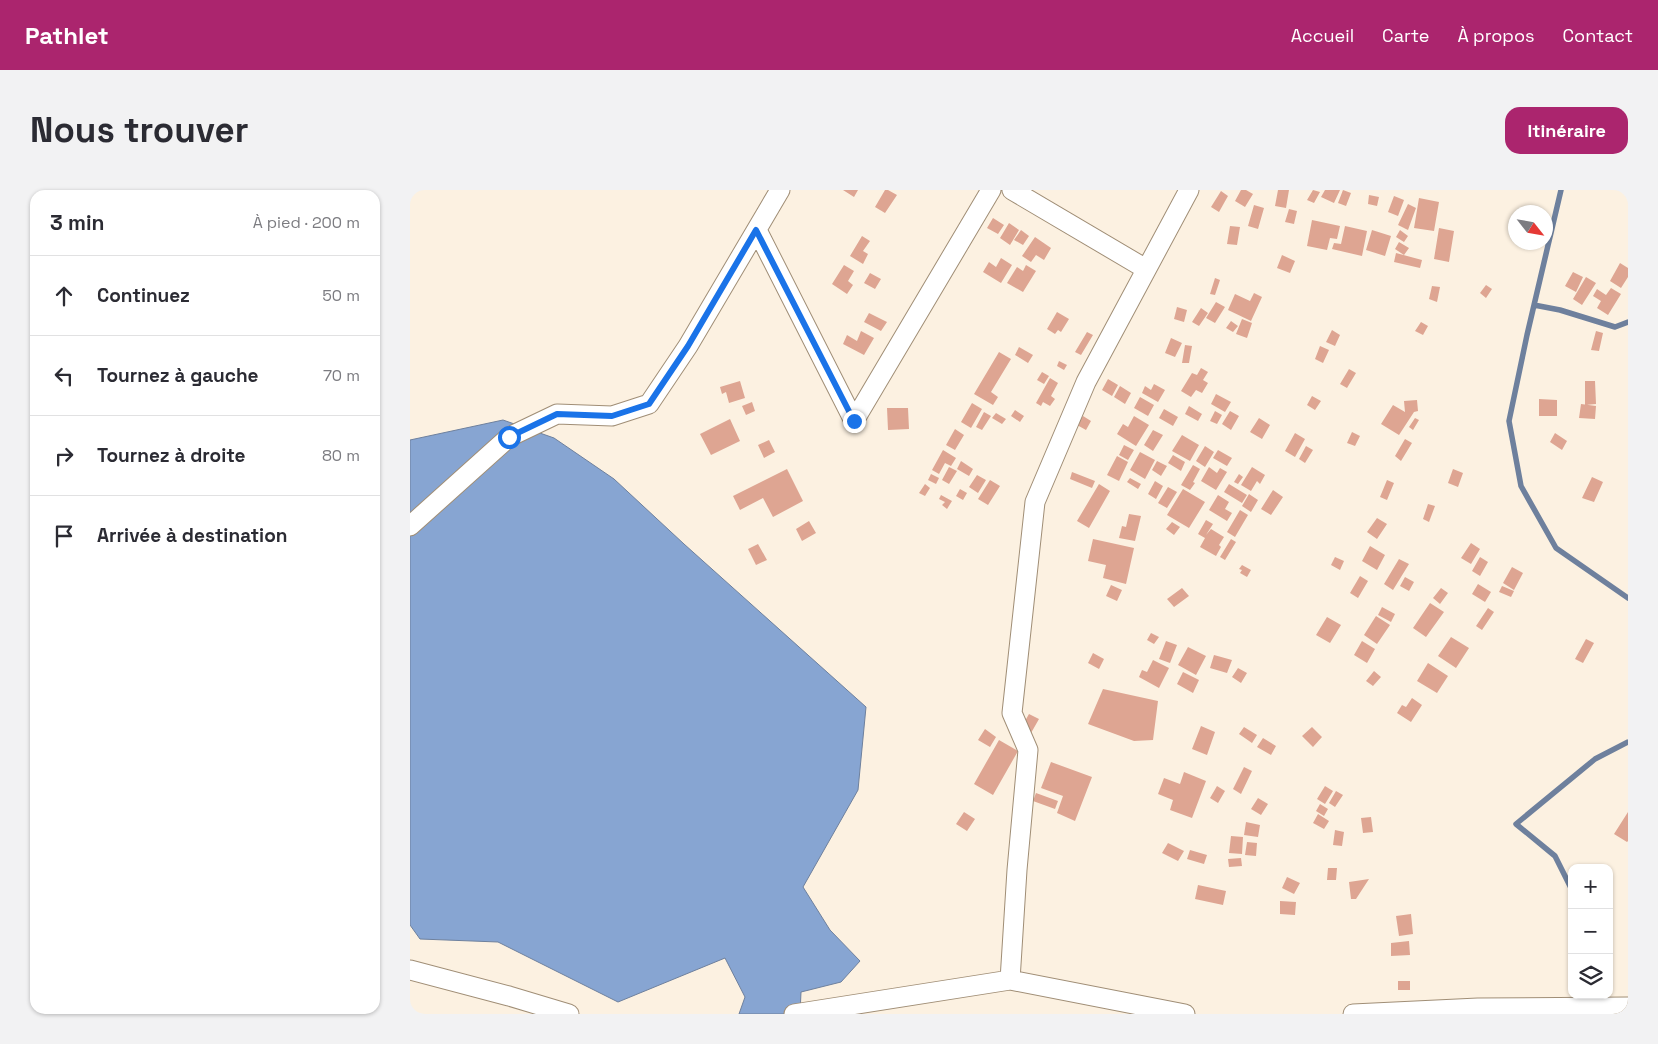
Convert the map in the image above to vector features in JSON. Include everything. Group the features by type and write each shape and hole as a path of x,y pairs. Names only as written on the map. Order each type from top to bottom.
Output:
{"street":[{"path":"410,526 509,437 557,414 612,416 649,404 688,346 780,190"},
{"path":"756,230 854,421 990,190"},
{"path":"1012,190 1146,269"},
{"path":"1010,980 1017,870 1028,750 1012,713 1035,502 1086,382 1188,190"},
{"path":"410,970 569,1014"},
{"path":"794,1014 1010,980 1185,1014"},
{"path":"1353,1014 1628,1007"}],"water":[{"path":"503,420 554,438 614,479 866,707 858,790 803,887 830,930 860,961 841,982 801,992 800,1014 739,1014 745,997 725,958 618,1002 498,942 420,939 410,925 410,440"}],"building":[{"path":"843,190 858,190 854,197"},
{"path":"885,190 897,195 885,213 875,207"},
{"path":"1241,190 1246,190 1253,194 1245,207 1235,201"},
{"path":"1278,190 1289,190 1286,208 1275,206"},
{"path":"1313,190 1320,192 1314,203 1307,200"},
{"path":"1325,190 1340,190 1334,203 1321,197"},
{"path":"1343,190 1351,193 1346,206 1338,203"},
{"path":"1221,191 1228,196 1219,212 1211,207"},
{"path":"1369,195 1379,197 1377,206 1368,204"},
{"path":"1394,196 1404,200 1398,216 1388,212"},
{"path":"1419,198 1439,202 1434,231 1414,228"},
{"path":"1408,204 1416,208 1408,230 1398,225"},
{"path":"1254,205 1264,208 1258,229 1248,226"},
{"path":"1289,209 1297,211 1294,224 1285,222"},
{"path":"993,218 1004,225 998,234 987,228"},
{"path":"1312,220 1340,226 1337,239 1330,238 1327,250 1307,246"},
{"path":"1009,223 1019,230 1010,245 1000,238"},
{"path":"1230,226 1240,227 1237,245 1227,244"},
{"path":"1345,226 1367,231 1362,256 1332,249 1334,243 1341,244"},
{"path":"1439,228 1454,231 1449,262 1434,259"},
{"path":"1021,230 1029,236 1023,245 1014,240"},
{"path":"1372,230 1391,236 1385,256 1366,250"},
{"path":"1400,230 1408,236 1404,242 1396,237"},
{"path":"862,236 870,241 863,251 868,254 863,264 850,256"},
{"path":"1035,237 1051,248 1044,260 1036,255 1031,262 1022,256"},
{"path":"1399,242 1409,248 1404,255 1395,249"},
{"path":"1396,253 1422,260 1420,268 1394,262"},
{"path":"1282,255 1295,261 1290,273 1277,268"},
{"path":"1001,258 1012,265 1001,283 983,272 989,262 996,267"},
{"path":"1620,263 1628,268 1628,277 1621,288 1610,281"},
{"path":"844,265 854,271 848,281 853,285 847,294 832,284"},
{"path":"1026,265 1036,271 1023,292 1007,283 1017,267 1023,271"},
{"path":"1573,272 1583,277 1576,292 1565,286"},
{"path":"870,273 881,279 875,289 864,283"},
{"path":"1586,277 1596,283 1582,305 1573,299"},
{"path":"1215,278 1220,280 1215,295 1210,294"},
{"path":"1486,285 1492,289 1486,298 1480,293"},
{"path":"1432,286 1440,287 1437,302 1429,299"},
{"path":"1611,288 1621,294 1608,315 1597,308 1601,301 1593,296 1597,289 1606,295"},
{"path":"1254,293 1262,297 1251,321 1228,310 1235,294 1250,301"},
{"path":"1216,302 1225,307 1215,323 1206,318"},
{"path":"1177,307 1187,310 1184,322 1174,319"},
{"path":"1201,308 1208,313 1199,326 1192,322"},
{"path":"1057,312 1069,319 1061,332 1058,330 1055,334 1047,329"},
{"path":"869,313 887,322 881,331 864,322"},
{"path":"1242,319 1252,323 1247,338 1236,334"},
{"path":"1231,321 1238,326 1233,332 1226,328"},
{"path":"1421,322 1428,326 1423,335 1415,331"},
{"path":"1332,330 1340,335 1335,346 1326,342"},
{"path":"861,331 874,338 864,355 843,344 847,335 857,341"},
{"path":"1596,331 1603,333 1599,351 1591,350"},
{"path":"1087,332 1093,335 1081,355 1075,352"},
{"path":"1171,338 1182,343 1175,357 1165,353"},
{"path":"1185,345 1192,346 1189,363 1182,363"},
{"path":"1320,346 1329,350 1323,363 1315,359"},
{"path":"1019,347 1033,355 1028,363 1015,355"},
{"path":"999,352 1011,359 991,392 998,397 993,405 974,394"},
{"path":"1059,361 1067,365 1064,370 1057,366"},
{"path":"1201,368 1208,372 1203,380 1208,383 1202,393 1196,390 1191,397 1181,391 1192,373 1197,375"},
{"path":"1349,369 1356,373 1347,388 1340,384"},
{"path":"1042,372 1049,376 1044,384 1037,380"},
{"path":"1050,378 1058,383 1051,396 1055,399 1050,406 1043,402 1041,406 1036,403"},
{"path":"1108,379 1118,385 1112,396 1102,390"},
{"path":"740,381 745,398 729,403 726,392 722,394 720,387"},
{"path":"1585,381 1595,381 1596,404 1585,405"},
{"path":"1154,384 1165,390 1158,402 1142,393 1145,386 1151,390"},
{"path":"1120,386 1131,393 1125,404 1114,397"},
{"path":"1216,394 1231,402 1225,412 1211,404"},
{"path":"1312,396 1321,401 1315,410 1307,405"},
{"path":"1140,397 1154,405 1148,416 1134,408"},
{"path":"1539,399 1557,400 1557,416 1539,416"},
{"path":"1417,400 1418,411 1414,412 1399,435 1381,424 1393,405 1405,412 1404,401"},
{"path":"752,402 755,411 746,415 742,406"},
{"path":"972,403 982,409 971,428 961,422"},
{"path":"1581,404 1596,406 1595,419 1579,418"},
{"path":"1189,406 1202,414 1198,421 1185,414"},
{"path":"887,408 908,408 909,429 888,430"},
{"path":"1164,409 1178,417 1173,426 1159,418"},
{"path":"1015,410 1024,416 1020,422 1011,416"},
{"path":"1215,411 1222,415 1217,424 1210,421"},
{"path":"1230,411 1239,416 1231,430 1222,424"},
{"path":"984,412 991,416 982,430 976,427"},
{"path":"996,413 1006,419 1002,424 992,418"},
{"path":"1083,416 1091,421 1086,430 1077,425"},
{"path":"1134,416 1149,425 1136,446 1117,434 1123,424 1128,427"},
{"path":"1259,418 1270,425 1262,439 1250,432"},
{"path":"1415,418 1419,420 1413,430 1409,427"},
{"path":"730,419 740,441 711,455 700,434"},
{"path":"955,429 964,435 955,450 946,445"},
{"path":"1153,430 1163,435 1153,451 1144,445"},
{"path":"1352,432 1360,436 1355,446 1347,443"},
{"path":"1295,433 1305,439 1295,457 1285,451"},
{"path":"1555,433 1567,441 1562,450 1550,442"},
{"path":"1182,435 1199,445 1190,461 1172,451"},
{"path":"1405,439 1412,443 1401,461 1395,456"},
{"path":"769,440 775,452 764,458 758,445"},
{"path":"1124,445 1134,450 1128,460 1119,455"},
{"path":"1205,446 1214,452 1205,467 1196,461"},
{"path":"1306,446 1313,450 1305,463 1299,459"},
{"path":"943,450 956,458 951,466 945,463 939,474 932,470"},
{"path":"1218,450 1232,458 1227,466 1213,458"},
{"path":"1140,452 1155,460 1145,479 1130,470"},
{"path":"1173,455 1185,462 1181,471 1168,463"},
{"path":"1117,456 1128,462 1119,481 1107,475"},
{"path":"961,461 973,469 969,476 957,469"},
{"path":"1157,461 1167,466 1161,476 1152,470"},
{"path":"1193,465 1200,469 1193,482 1195,483 1190,490 1181,485"},
{"path":"949,467 957,471 949,484 942,480"},
{"path":"1209,467 1217,473 1220,468 1227,472 1216,490 1201,481"},
{"path":"1252,467 1265,475 1260,484 1257,481 1251,491 1241,485"},
{"path":"787,469 803,501 773,517 763,498 740,510 733,496"},
{"path":"1453,469 1463,473 1458,487 1448,483"},
{"path":"1072,472 1095,481 1092,488 1070,479"},
{"path":"931,474 939,478 936,484 928,480"},
{"path":"1239,474 1243,477 1238,484 1234,482"},
{"path":"977,475 986,480 978,493 969,487"},
{"path":"1592,477 1603,482 1594,502 1582,498"},
{"path":"1130,478 1141,484 1138,489 1127,482"},
{"path":"990,480 1000,486 988,505 978,499"},
{"path":"1387,480 1394,483 1387,500 1380,497"},
{"path":"1155,481 1163,486 1156,499 1148,494"},
{"path":"925,484 930,488 925,496 919,493"},
{"path":"1099,484 1110,491 1089,528 1077,521"},
{"path":"1229,484 1247,495 1242,503 1224,492"},
{"path":"1168,487 1177,492 1167,508 1158,503"},
{"path":"960,489 967,493 963,500 956,496"},
{"path":"1183,489 1205,502 1189,528 1167,515"},
{"path":"1273,490 1283,497 1271,515 1261,509"},
{"path":"1249,494 1258,500 1251,512 1242,506"},
{"path":"941,495 952,501 947,509 942,505 945,502 939,499"},
{"path":"1218,495 1229,502 1225,509 1232,513 1227,521 1209,510"},
{"path":"1428,504 1435,506 1429,522 1423,519"},
{"path":"1240,510 1248,515 1235,537 1227,532"},
{"path":"1129,514 1141,516 1135,541 1119,538 1122,526 1126,527"},
{"path":"1377,518 1387,524 1377,539 1367,532"},
{"path":"1206,520 1213,524 1206,535 1211,529 1224,537 1219,545 1221,547 1216,556 1200,547 1205,538 1198,534"},
{"path":"809,521 816,533 802,541 796,529"},
{"path":"1172,522 1180,527 1174,535 1166,529"},
{"path":"1093,539 1134,548 1126,584 1103,578 1106,565 1088,561"},
{"path":"1231,539 1236,542 1225,560 1220,557"},
{"path":"1471,543 1480,549 1471,564 1461,558"},
{"path":"758,544 767,560 756,565 748,549"},
{"path":"1370,546 1385,555 1377,570 1362,561"},
{"path":"1335,557 1344,561 1340,570 1331,565"},
{"path":"1480,557 1488,562 1480,576 1472,571"},
{"path":"1399,559 1409,564 1393,590 1384,584"},
{"path":"1242,565 1251,570 1247,577 1240,573 1242,570 1239,569"},
{"path":"1512,567 1523,573 1514,590 1503,583"},
{"path":"1360,576 1368,581 1358,598 1350,593"},
{"path":"1405,577 1414,582 1409,591 1400,586"},
{"path":"1478,584 1491,592 1485,602 1472,594"},
{"path":"1111,585 1122,590 1117,601 1106,596"},
{"path":"1502,586 1514,591 1511,597 1499,592"},
{"path":"1182,588 1189,596 1174,607 1167,599"},
{"path":"1441,588 1448,593 1440,604 1433,598"},
{"path":"1430,603 1444,612 1426,637 1413,628"},
{"path":"1382,607 1395,614 1391,622 1378,615"},
{"path":"1488,608 1494,612 1482,630 1476,626"},
{"path":"1376,616 1390,625 1377,644 1364,635"},
{"path":"1327,617 1341,625 1330,643 1316,635"},
{"path":"1151,633 1159,637 1154,644 1147,640"},
{"path":"1451,637 1469,648 1456,668 1438,656"},
{"path":"1586,639 1594,643 1583,663 1575,659"},
{"path":"1166,641 1177,645 1170,663 1159,659"},
{"path":"1362,641 1375,649 1367,663 1354,655"},
{"path":"1188,647 1206,656 1196,675 1178,665"},
{"path":"1093,653 1104,659 1099,669 1088,663"},
{"path":"1214,655 1232,660 1227,673 1210,668"},
{"path":"1153,660 1169,668 1159,688 1139,677 1142,670 1147,672"},
{"path":"1428,663 1448,676 1437,693 1417,681"},
{"path":"1238,668 1247,673 1241,683 1232,677"},
{"path":"1374,671 1381,677 1373,686 1366,681"},
{"path":"1183,672 1199,680 1193,693 1177,684"},
{"path":"1103,689 1158,701 1153,740 1134,741 1088,724"},
{"path":"1412,698 1422,705 1411,722 1397,713 1402,705 1406,707"},
{"path":"1029,714 1039,719 1031,733 1021,728"},
{"path":"1201,726 1215,732 1207,755 1192,749"},
{"path":"1244,727 1257,735 1252,743 1239,734"},
{"path":"1312,727 1322,737 1313,747 1302,736"},
{"path":"985,729 996,737 990,747 978,740"},
{"path":"1263,738 1276,746 1271,755 1257,747"},
{"path":"999,740 1018,751 993,795 974,784"},
{"path":"1051,762 1092,777 1075,821 1057,813 1063,796 1041,788"},
{"path":"1244,767 1252,771 1241,794 1233,789"},
{"path":"1184,772 1206,781 1192,818 1170,810 1173,800 1158,794 1164,778 1180,784"},
{"path":"1217,786 1225,791 1218,803 1210,798"},
{"path":"1325,786 1333,791 1325,804 1317,799"},
{"path":"1336,791 1343,795 1335,807 1329,803"},
{"path":"1036,793 1058,801 1055,809 1033,801"},
{"path":"1258,798 1268,804 1261,815 1251,809"},
{"path":"1320,804 1328,809 1324,816 1316,811"},
{"path":"964,812 975,819 967,831 956,824"},
{"path":"1628,812 1628,841 1627,842 1614,834"},
{"path":"1318,814 1329,821 1324,829 1313,823"},
{"path":"1371,817 1373,832 1363,833 1361,818"},
{"path":"1246,822 1260,825 1258,837 1244,835"},
{"path":"1335,830 1344,832 1342,846 1333,845"},
{"path":"1231,836 1243,837 1242,854 1229,853"},
{"path":"1247,842 1257,843 1256,856 1245,855"},
{"path":"1168,843 1184,851 1178,861 1162,853"},
{"path":"1190,850 1207,855 1204,864 1187,859"},
{"path":"1241,858 1242,866 1229,867 1228,859"},
{"path":"1328,868 1337,868 1336,880 1327,880"},
{"path":"1287,877 1300,883 1294,894 1282,888"},
{"path":"1369,879 1356,899 1351,899 1349,882"},
{"path":"1198,885 1226,891 1223,905 1195,899"},
{"path":"1280,901 1296,902 1295,915 1280,914"},
{"path":"1411,914 1413,934 1399,936 1396,916"},
{"path":"1409,941 1410,955 1391,956 1391,943"},
{"path":"1398,981 1410,981 1410,990 1398,990"}],"waterway":[{"path":"1561,190 1509,421 1521,486 1556,548 1628,598"},
{"path":"1534,305 1560,310 1615,327 1628,322"},
{"path":"1568,882 1555,856 1516,824 1595,759 1628,742"}],"route":[{"path":"509,437 557,414 612,416 649,404 688,346 756,230 854,421"}]}
